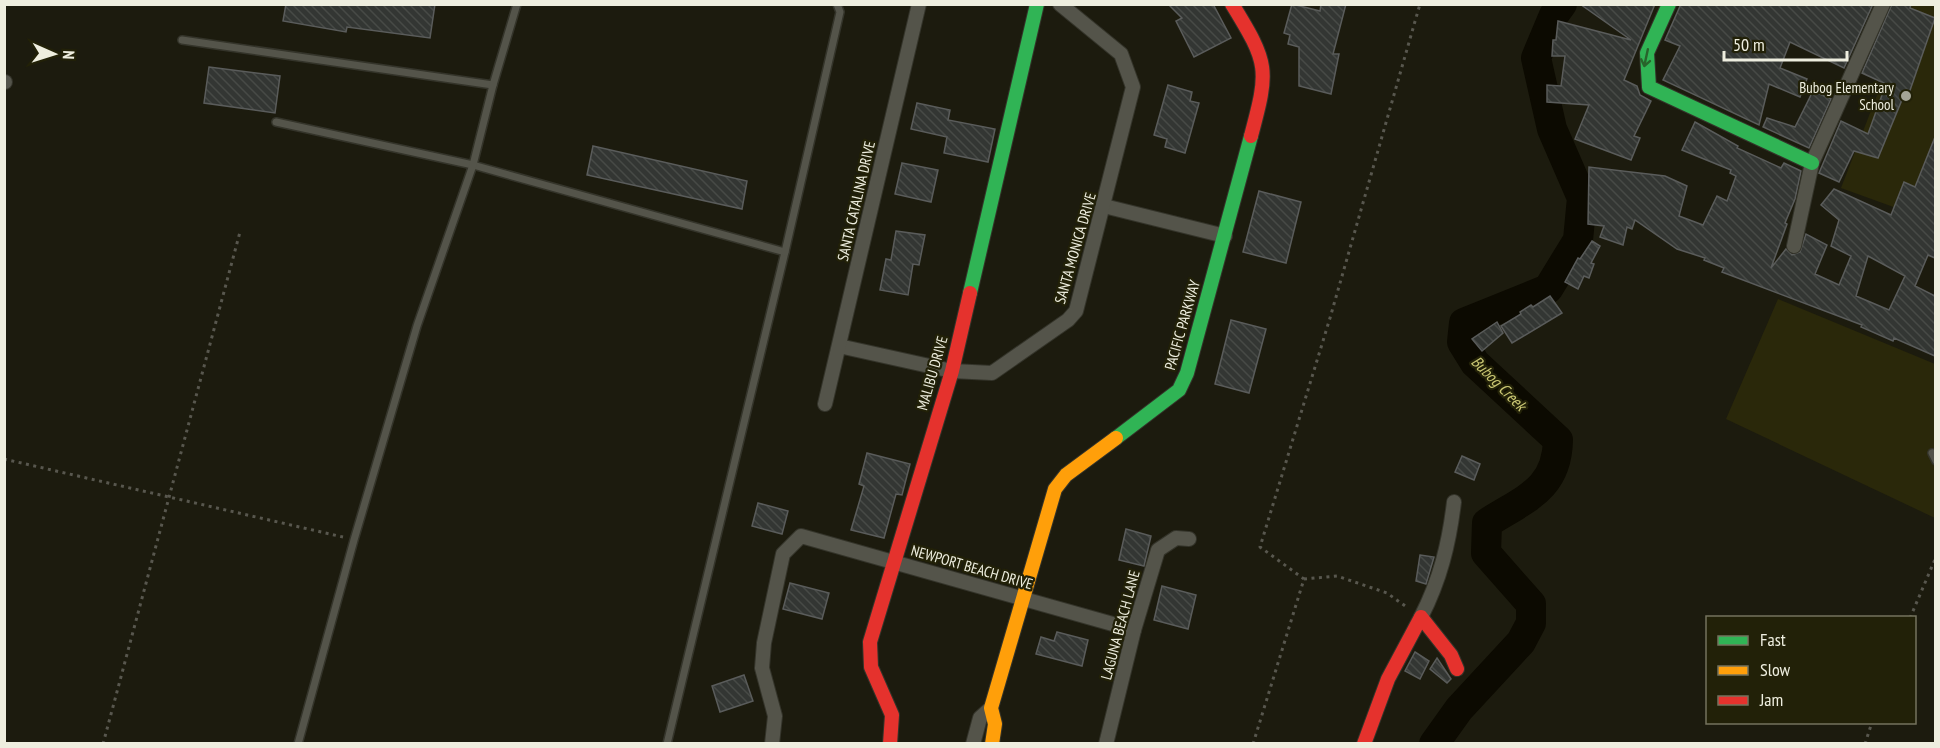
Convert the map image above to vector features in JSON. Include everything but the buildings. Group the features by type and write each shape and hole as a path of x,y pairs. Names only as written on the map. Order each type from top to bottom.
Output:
{"street":[{"name":"SANTA CATALINA DRIVE","path":"825,404 920,4"},
{"name":"MALIBU DRIVE","path":"890,744 892,715 871,667 870,642 892,562 952,371 1037,4"},
{"name":"SANTA MONICA DRIVE","path":"839,346 952,371 992,373 1068,320 1076,311 1133,87 1121,54 1060,4"},
{"name":"PACIFIC PARKWAY","path":"992,744 995,724 992,708 1051,500 1059,482 1179,390 1192,357 1264,87 1265,74 1259,49 1232,4"},
{"path":"1669,4 1648,47 1644,68 1648,87 1812,164"},
{"path":"1794,246 1812,164 1883,4"},
{"path":"1104,206 1225,236"},
{"path":"1364,744 1385,687 1440,577 1454,502"},
{"name":"NEWPORT BEACH DRIVE","path":"772,744 775,716 762,668 764,643 783,554 801,536 1134,630"},
{"name":"LAGUNA BEACH LANE","path":"1106,744 1134,630 1158,550 1176,538 1189,539"},
{"path":"1421,617 1451,656 1457,669"},
{"name":"PACIFIC PARKWAY","path":"973,744 980,718 992,708"}],"lane":[{"path":"298,744 354,540 417,326 473,165 493,85 518,4"},
{"path":"667,744 785,252 840,12 837,4"},
{"path":"182,40 493,85"},
{"path":"276,122 473,165 785,252"},
{"path":"1932,453 1935,461"}],"path":[{"path":"1420,4 1330,318 1260,547 1304,579 1337,576 1387,593 1421,617"},
{"path":"103,744 240,232"},
{"path":"4,459 354,540"},
{"path":"1911,616 1935,556"},
{"path":"1253,744 1304,579"},
{"path":"1865,744 1872,724"}],"shaded area":[{"name":"Bubog Elementary School","path":"1912,5 1935,5 1935,222 1841,188"},
{"path":"1778,299 1935,364 1935,518 1726,419"}],"waterway":[{"name":"Bubog Creek","path":"1434,744 1459,709 1521,642 1531,623 1531,604 1486,553 1487,523 1525,499 1545,482 1552,471 1558,440 1475,363 1462,342 1464,323 1548,289 1578,240 1582,198 1552,129 1536,58 1554,15 1562,4"}],"traffic: fast":[{"path":"970,293 1037,4"},
{"path":"1669,4 1647,53 1649,87 1812,163"},
{"path":"1116,438 1179,390 1187,373 1251,136"}],"traffic: slow":[{"path":"992,744 995,724 991,708 1055,489 1066,475 1116,438"}],"traffic: jam":[{"path":"1232,4 1253,41 1262,67 1261,96 1251,136"},
{"path":"890,744 892,715 871,667 870,642 952,371 970,293"},
{"path":"1364,744 1388,679 1421,617 1451,655 1457,669"}],"place":[{"name":"Bubog Elementary School","path":"1906,96"}]}
